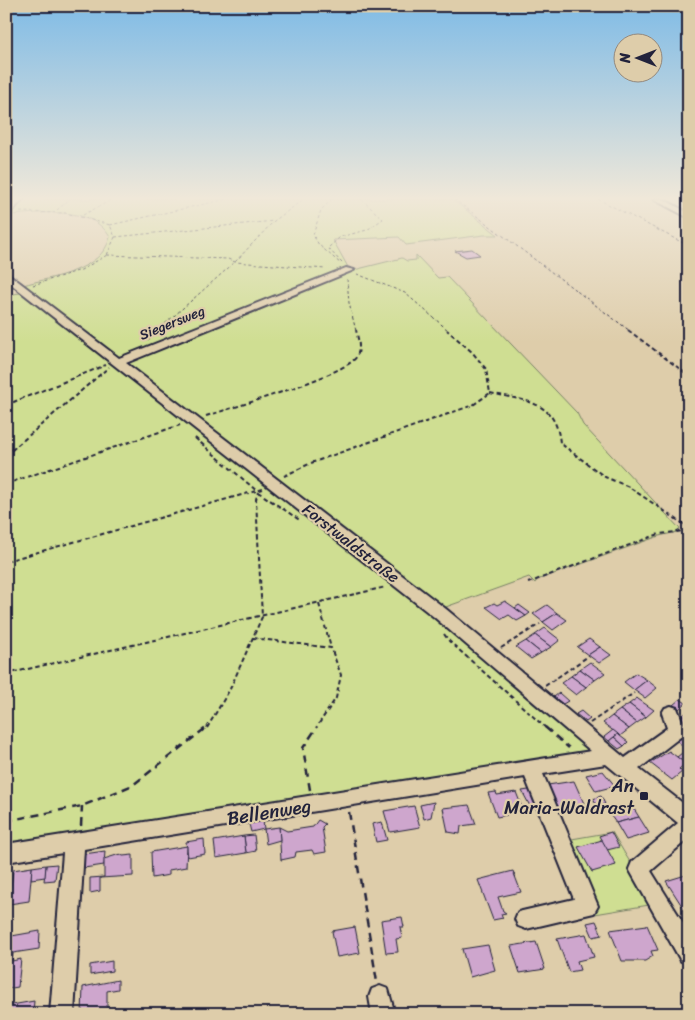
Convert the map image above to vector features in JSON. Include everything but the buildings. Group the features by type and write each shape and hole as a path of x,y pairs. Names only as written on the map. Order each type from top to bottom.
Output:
{"street":[{"name":"Siegersweg","path":"118,362 349,270"},
{"name":"Forstwaldstraße","path":"6,275 440,613 609,756 689,820"},
{"path":"626,769 677,730 671,713"},
{"name":"Bellenweg","path":"6,853 609,756"},
{"path":"526,918 587,906 531,768"},
{"path":"689,826 639,869 689,953"},
{"path":"62,1014 74,843"}],"path":[{"path":"107,255 111,247"},
{"path":"6,455 118,362 235,262 250,247"},
{"path":"321,247 349,270 405,293 477,358 486,369 490,393"},
{"path":"330,247 328,248 349,270"},
{"path":"517,247 688,375"},
{"path":"23,288 82,270 107,255 228,259 235,262 349,270"},
{"path":"6,484 301,385 344,366 356,358 360,346 349,303 347,279 349,270"},
{"path":"6,405 118,362"},
{"path":"273,482 310,463 473,405 490,393 539,404 550,411 557,421 560,443 570,452 605,477 629,487 689,527 684,531 659,534 528,582"},
{"path":"174,419 181,425"},
{"path":"195,437 258,492 306,524"},
{"path":"6,561 258,492"},
{"path":"6,821 82,806 133,785 206,730 230,689 262,617 256,499 258,492"},
{"path":"684,531 689,537"},
{"path":"379,581 393,592"},
{"path":"6,674 262,617 386,587"},
{"path":"312,805 303,748 336,698 341,675 331,648 319,603"},
{"path":"491,655 540,624"},
{"path":"440,628 449,641 582,760"},
{"path":"252,638 331,648"},
{"path":"535,693 587,657"},
{"path":"580,730 634,693"},
{"path":"347,799 382,1005"},
{"path":"74,843 80,836 82,806"}],"green space":[{"path":"337,247 349,269 120,359 23,285 74,271 97,258 105,248"},
{"path":"416,255 438,278 447,277 577,413 583,425 680,529 677,532 659,536 537,580 535,583 529,577 443,608 124,362 354,270 402,258 407,261 416,260"},
{"path":"20,293 27,295 392,579 593,752 6,847 6,295"},
{"path":"612,832 655,904 595,914 566,840"}],"place":[{"name":"An Maria-Waldrast","path":"644,796"}]}
